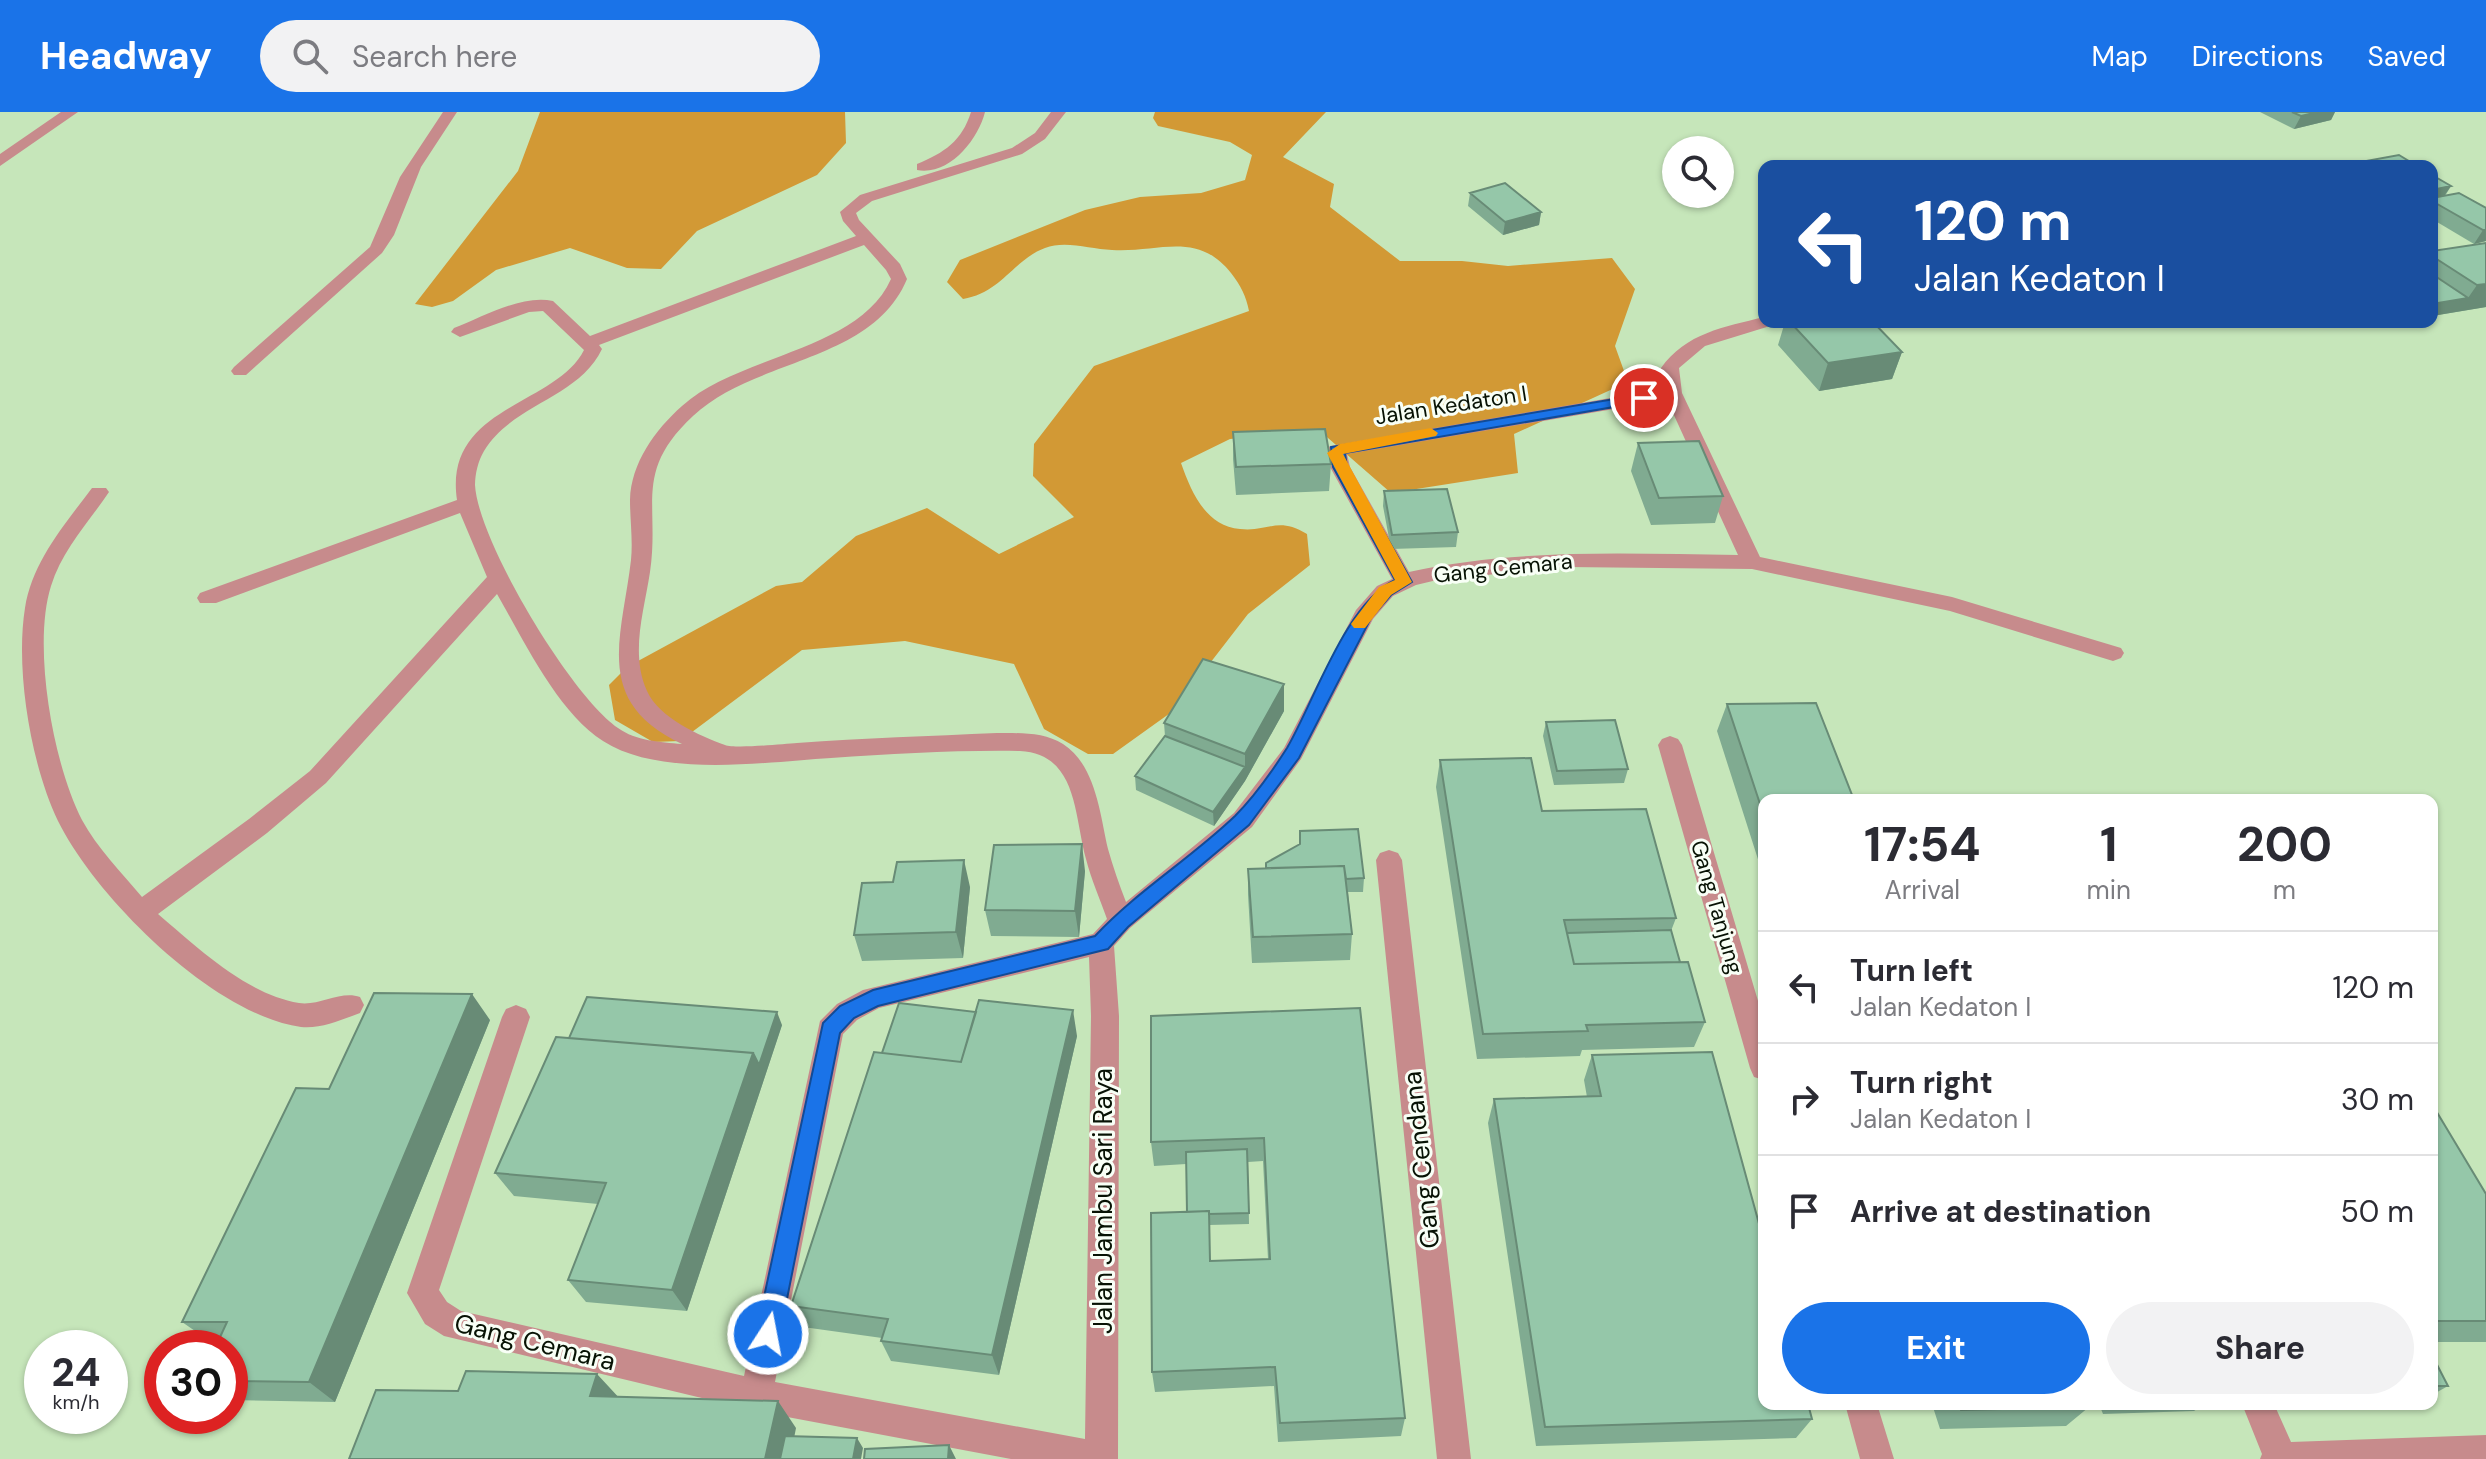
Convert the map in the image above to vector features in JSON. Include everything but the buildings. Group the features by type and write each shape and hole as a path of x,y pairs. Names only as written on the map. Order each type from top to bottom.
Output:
{"street":[{"path":"0,161 71,112"},
{"path":"240,371 386,238 401,191 417,159 450,112"},
{"path":"729,754 679,734 651,714 638,698 629,672 627,643 642,553 641,485 646,467 678,420 706,395 840,335 880,312 893,299 899,279 894,268 851,221 841,200 851,191 941,160 957,151 971,136 978,112"},
{"path":"848,212 866,198 1017,151 1040,136 1059,112"},
{"path":"589,343 866,238"},
{"path":"208,598 468,503 465,474 470,459 500,421 585,366 593,354 589,343 547,305 526,307 460,332"},
{"path":"1752,562 1673,393 1670,368 1680,353 1698,342 1758,324"},
{"name":"Jalan Kedaton I","path":"1404,582 1340,467 1337,450 1673,393"},
{"path":"99,492 49,563 34,616 33,656 53,775 70,819 93,854 140,913 196,961 277,1009 303,1015 330,1013 350,1005"},
{"name":"Jalan Jambu Sari Raya","path":"468,503 497,580 587,715 614,738 664,753 729,754 1030,743 1056,750 1073,770 1089,813 1111,932 1105,1016 1100,1459"},
{"name":"Gang Cemara","path":"756,1395 830,1029 847,1012 873,998 1111,932 1243,820 1293,753 1364,615 1385,591 1404,582 1470,568 1567,560 1752,562 1952,604 2113,653"},
{"path":"140,913 258,826 318,777 497,580"},
{"name":"Gang Tanjung","path":"1670,745 1758,1047"},
{"name":"Gang Cendana","path":"1389,860 1454,1459"},
{"name":"Gang Cemara","path":"516,1017 423,1293 436,1313 455,1325 756,1395 1100,1459"},
{"path":"1863,1410 1877,1459"},
{"path":"2260,1410 2280,1459 2486,1452"}],"shaded area":[{"path":"540,112 845,112 846,143 817,175 697,231 661,269 627,268 570,248 496,270 453,301 432,307 415,304 518,171"},
{"path":"1155,112 1326,112 1283,157 1334,184 1330,207 1400,261 1462,261 1508,266 1612,258 1635,289 1615,346 1628,382 1514,434 1518,473 1391,493 1320,431 1230,439 1181,463 1201,505 1217,521 1240,529 1281,525 1297,529 1307,534 1310,565 1248,614 1173,711 1113,754 1088,754 1044,729 1014,664 905,641 802,650 680,741 653,742 615,720 609,685 627,667 776,586 802,582 856,536 927,508 999,554 1074,517 1033,476 1034,444 1094,366 1249,311 1245,296 1231,273 1218,260 1205,252 1176,246 1112,250 1053,246 1034,253 988,290 963,299 947,282 960,260 1085,210 1140,197 1201,193 1245,180 1252,155 1230,142 1158,126 1153,118"}],"slow traffic":[{"path":"1359,624 1385,591 1404,582 1335,453 1356,445 1431,433"}],"route":[{"path":"768,1334 830,1029 847,1012 873,998 1101,943 1121,921 1243,820 1293,753 1364,615 1385,591 1404,582 1340,467 1335,453 1337,450 1644,398"}]}
